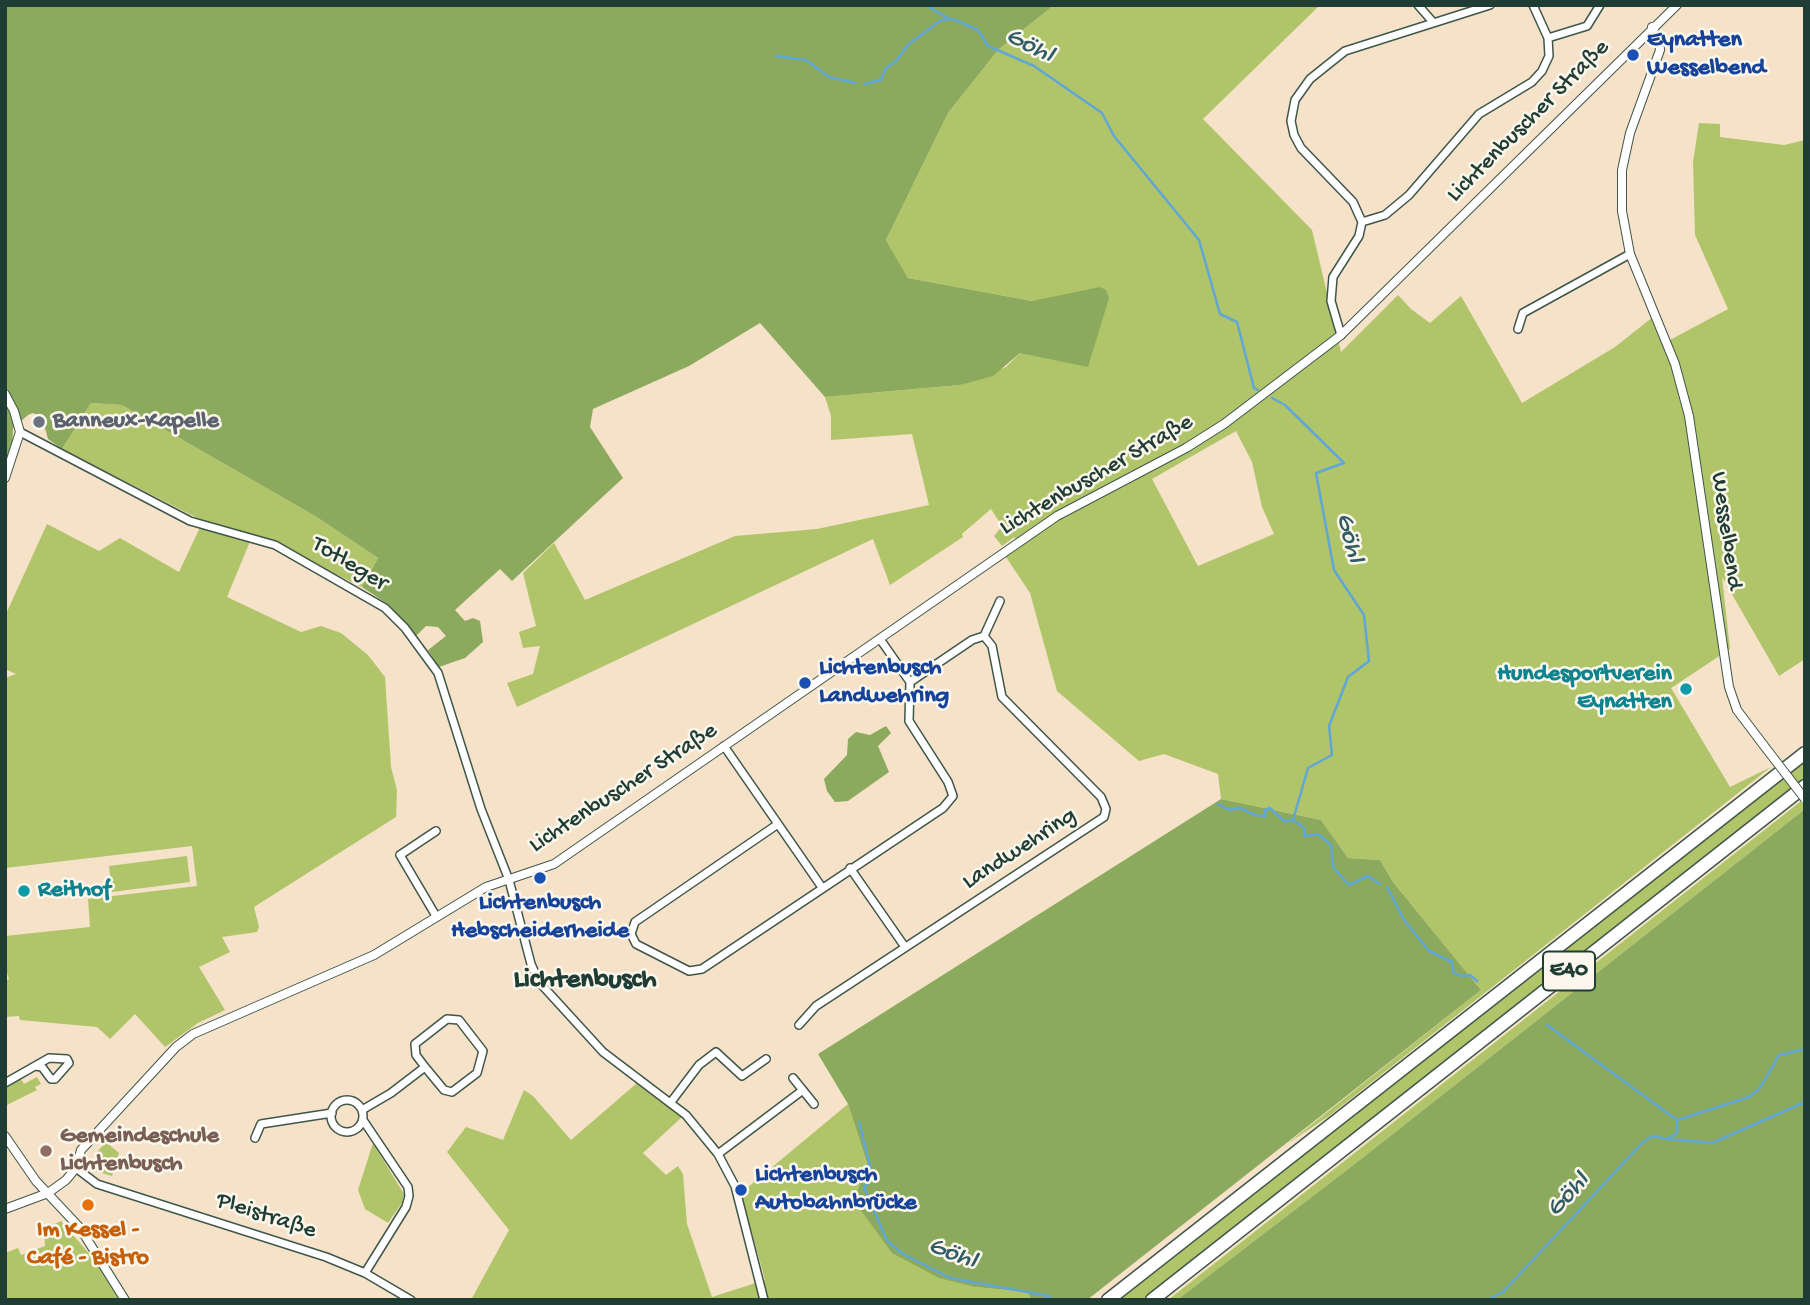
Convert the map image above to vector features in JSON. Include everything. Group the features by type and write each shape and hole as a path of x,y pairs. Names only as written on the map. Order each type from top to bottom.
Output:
{"highway":[{"name":"E40","path":"1108,1300 1805,752"},
{"name":"E40","path":"1152,1300 1805,786"}],"street":[{"path":"1418,5 1432,21"},
{"path":"1341,335 1331,301 1333,277 1342,258 1359,236 1362,222 1353,201 1301,148 1293,135 1291,121 1295,100 1310,79 1345,51 1432,21 1490,5"},
{"path":"1362,222 1385,215 1409,195 1479,114 1532,82 1542,71 1549,56 1548,38 1533,5"},
{"path":"1548,38 1587,26 1600,5"},
{"name":"Lichtenbuscher Straße","path":"5,1209 59,1186 76,1168 80,1150 176,1047 193,1034 351,967 486,887 536,872 561,859 1057,516 1186,448 1224,424 1341,335 1677,5"},
{"name":"Wesselbend","path":"1652,27 1659,40 1660,50 1630,133 1622,170 1622,211 1630,254 1675,364 1689,416 1729,687 1737,710 1805,799"},
{"path":"1518,329 1523,313 1630,254"},
{"path":"5,394 14,411 20,432 5,478"},
{"name":"Totleger","path":"20,432 190,521 275,545 385,608 416,641 438,673 481,809 509,880 531,964 545,990 603,1052 671,1102 694,1123 718,1154 736,1186 764,1300"},
{"path":"910,682 972,640 984,636 1000,601"},
{"name":"Landwehring","path":"799,1025 816,1006 1098,822 1106,809 1101,797 1002,698 992,646 984,636"},
{"path":"778,824 635,922 631,934 636,944 695,972 943,807 953,796 948,782 909,720 910,682 880,639"},
{"path":"724,747 821,886"},
{"path":"436,831 400,855 436,916"},
{"path":"850,868 905,947"},
{"path":"447,1019 459,1020 482,1051 477,1073 452,1092 444,1090 425,1067 416,1055 415,1044 447,1019"},
{"path":"671,1102 699,1065 716,1052 742,1076 766,1059"},
{"path":"5,1083 49,1058 67,1059 69,1063 55,1079 51,1079 42,1067 35,1066"},
{"path":"362,1110 391,1093 425,1067"},
{"path":"793,1078 814,1104"},
{"path":"718,1154 803,1090"},
{"path":"363,1120 356,1129 347,1132 337,1128 332,1113 336,1104 346,1100 356,1102 362,1110 363,1120 408,1187 409,1196 406,1207 365,1273"},
{"path":"255,1138 261,1124 332,1113"},
{"path":"5,1136 24,1167 80,1228 125,1300"},
{"name":"Pleistraße","path":"76,1168 97,1184 326,1257 365,1273 411,1300"}],"green space":[{"path":"5,5 1054,5 999,49 948,113 886,240 908,278 1032,301 1100,287 1106,290 1109,298 1088,367 1020,353 993,376 960,385 825,397 760,323 689,366 593,409 590,427 623,478 512,581 500,569 455,610 465,621 473,618 480,621 483,642 465,658 439,667 428,650 446,636 438,627 426,626 416,636 389,605 362,587 378,558 315,516 122,405 91,403 62,449 48,439 42,417 33,413 28,415 13,428 12,448 5,469"},
{"path":"1054,5 1320,5 1203,119 1312,230 1341,352 1398,295 1430,323 1461,296 1522,403 1615,347 1658,313 1668,341 1728,309 1695,235 1693,162 1699,123 1720,124 1720,137 1784,145 1805,140 1805,659 1779,676 1722,577 1730,649 1671,688 1730,787 1771,767 1329,1116 1287,1144 1481,990 1393,882 1380,860 1348,858 1321,820 1221,799 1218,774 1164,754 1139,761 1057,691 1030,593 1006,557 1021,546 1014,537 1002,546 994,536 1002,526 991,509 962,534 963,537 890,585 873,539 517,707 507,683 533,674 540,646 523,648 519,632 536,626 523,573 554,543 585,600 735,536 817,529 929,505 912,434 831,440 831,416 825,397 960,385 1006,367 1020,353 1045,300 1032,301 908,278 886,240 948,113 999,49","holes":["1236,431 1252,462 1262,507 1274,534 1198,566 1152,479"]},
{"path":"91,403 122,405 315,516 378,558 362,587 253,534 227,597 301,632 321,626 341,633 368,655 385,677 391,767 397,790 396,817 254,907 259,927 257,932 222,937 230,952 199,967 225,1010 198,1023 165,1047 135,1014 110,1039 97,1027 20,1020 19,1016 5,1017 5,981 9,979 5,967 5,936 90,927 88,899 197,886 192,846 5,868 5,678 16,674 5,669 5,616 47,524 99,551 120,538 179,572 203,521 62,449"},
{"path":"886,726 891,733 878,746 889,772 848,801 835,802 827,791 824,779 847,755 848,739 856,732 870,735"},
{"path":"1805,758 1805,780 1762,814 1143,1300 1115,1300"},
{"path":"1805,798 1805,809 1356,1163 1177,1300 1168,1300"},
{"path":"1221,799 1321,820 1348,858 1380,860 1393,882 1481,990 1087,1300 1031,1300 1028,1292 975,1287 939,1278 892,1253 854,1201 867,1163 848,1104 818,1054"},
{"path":"1805,809 1805,1300 1177,1300 1356,1163"},
{"path":"187,856 190,882 112,892 109,866"},
{"path":"37,1077 41,1084 35,1087 37,1090 5,1106 5,1087 21,1079 24,1084"},
{"path":"637,1083 682,1117 643,1153 666,1175 678,1166 683,1174 687,1224 712,1297 765,1280 741,1193 848,1104 867,1163 854,1201 975,1287 1028,1292 1031,1300 471,1300 509,1230 447,1152 466,1127 503,1140 524,1090 533,1096 571,1140"},
{"path":"106,1142 119,1153 112,1176 95,1171 89,1158 95,1161 96,1153"},
{"path":"373,1143 404,1194 402,1203 388,1223 365,1209 358,1190"},
{"path":"61,1221 104,1271 121,1300 5,1300 5,1253 18,1248 21,1255 45,1246 44,1229"}],"waterway":[{"name":"Göhl","path":"926,5 949,19"},
{"name":"Göhl","path":"864,84 881,80 885,69 896,61 908,45 941,20 953,19 978,30 988,46 1034,66 1102,113 1114,136 1199,240 1220,314 1237,322 1254,388 1258,390"},
{"name":"Göhl","path":"776,56 806,60 829,77 856,83"},
{"name":"Göhl","path":"1272,398 1285,405 1344,463 1316,473 1334,570 1364,615 1369,661 1348,677 1329,726 1332,755 1308,768 1293,820 1304,828 1305,836 1318,834 1331,845 1333,867 1349,885 1368,876 1380,884"},
{"path":"1218,804 1229,810 1240,808 1255,815 1266,816 1265,810 1270,808 1284,821 1293,820"},
{"name":"Göhl","path":"1387,887 1404,920 1429,951 1452,962 1453,972 1461,976 1470,975 1477,981"},
{"name":"Göhl","path":"1547,1025 1677,1120"},
{"name":"Göhl","path":"1677,1120 1749,1097 1760,1088 1779,1055 1805,1049"},
{"name":"Göhl","path":"1667,1139 1712,1143 1805,1102"},
{"name":"Göhl","path":"1487,1300 1503,1292 1643,1142 1653,1136 1667,1139 1677,1133 1677,1120"},
{"name":"Göhl","path":"859,1122 873,1178 864,1187 887,1241 903,1254 950,1278 1049,1296 1052,1300"}],"place":[{"name":"Eynatten Wesselbend","path":"1633,55"},
{"name":"Banneux-Kapelle","path":"39,422"},
{"name":"Lichtenbusch Landwehring","path":"805,683"},
{"name":"Hundesportverein Eynatten","path":"1686,689"},
{"name":"Lichtenbusch Hebscheiderheide","path":"540,878"},
{"name":"Reithof","path":"24,891"},
{"name":"Gemeindeschule Lichtenbusch","path":"46,1151"},
{"name":"Lichtenbusch Autobahnbrücke","path":"741,1190"},
{"name":"Im Kessel - Café - Bistro","path":"88,1205"}],"district":[{"name":"Lichtenbusch","path":"585,982"}]}
